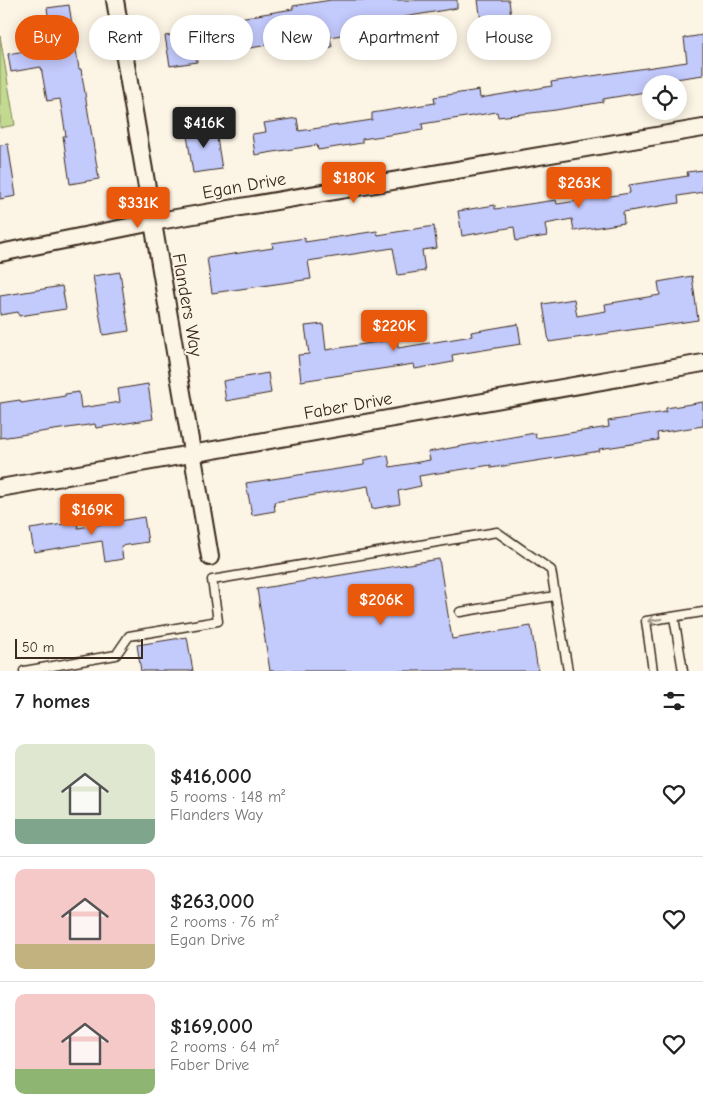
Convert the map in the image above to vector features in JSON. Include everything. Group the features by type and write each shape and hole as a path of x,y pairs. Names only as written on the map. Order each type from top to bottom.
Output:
{"street":[{"name":"Flanders Way","path":"115,0 210,557"},
{"name":"Egan Drive","path":"0,253 153,222 703,128"},
{"name":"Faber Drive","path":"0,488 703,363"}],"lane":[{"path":"24,671 116,655 129,636 218,621 212,580 496,532 551,570 568,671"},
{"path":"460,612 555,596"},
{"path":"653,671 646,621 703,612"},
{"path":"674,617 683,671"}],"green space":[{"path":"0,36 15,125 0,128"}],"building":[{"path":"331,0 457,0 457,8 416,15 340,15 340,35 330,37 330,15 263,15 263,46 253,48 253,16 293,9 293,6"},
{"path":"478,0 509,0 511,15 480,15"},
{"path":"69,5 71,15 48,15 47,8"},
{"path":"170,35 170,60 197,60 197,62 170,66 165,36"},
{"path":"703,35 703,75 687,77 687,75 642,75 642,92 603,99 603,102 498,117 497,112 422,124 423,130 362,139 362,143 318,150 317,145 255,155 252,134 266,132 264,123 297,118 299,131 372,120 372,113 435,103 434,97 479,90 480,98 552,86 551,82 687,62 684,38"},
{"path":"15,53 15,60 78,60 79,69 81,69 99,179 70,184 63,136 66,136 60,99 47,101 41,67 11,72 8,54"},
{"path":"215,125 222,169 193,173 186,129"},
{"path":"8,144 16,196 0,199 0,145"},
{"path":"703,170 703,192 678,196 679,203 623,212 624,223 574,231 572,219 545,224 547,236 516,241 514,227 462,236 458,211 495,205 495,209 556,200 557,204 630,193 629,185 688,176 687,172"},
{"path":"434,226 437,248 422,250 425,271 398,275 393,248 308,261 311,279 212,293 207,258 273,248 272,243 305,238 305,242 377,231 378,235"},
{"path":"120,272 129,331 103,335 93,276"},
{"path":"692,276 698,320 549,342 543,304 574,299 577,316 606,311 605,304 660,295 658,282"},
{"path":"62,286 66,309 19,316 18,312 0,315 0,296"},
{"path":"323,324 326,350 397,339 398,348 472,336 471,332 518,324 521,344 452,355 453,362 415,369 414,364 301,381 298,355 309,354 305,326"},
{"path":"268,373 271,393 226,401 223,381"},
{"path":"148,384 153,419 96,428 95,424 0,438 0,403 20,400 21,403 79,392 81,408 120,402 118,389"},
{"path":"703,402 703,426 657,433 658,440 491,468 491,465 419,476 421,486 398,491 400,504 372,509 368,486 274,502 275,511 252,515 246,483 364,465 364,460 388,455 390,467 430,460 428,452 535,433 536,438 609,427 608,421 666,412 666,408"},
{"path":"144,517 148,542 121,546 123,559 105,562 102,541 34,552 30,529 77,522 78,528"},
{"path":"439,559 452,639 531,626 538,671 270,671 257,589"},
{"path":"187,637 193,671 141,671 137,645"}]}
